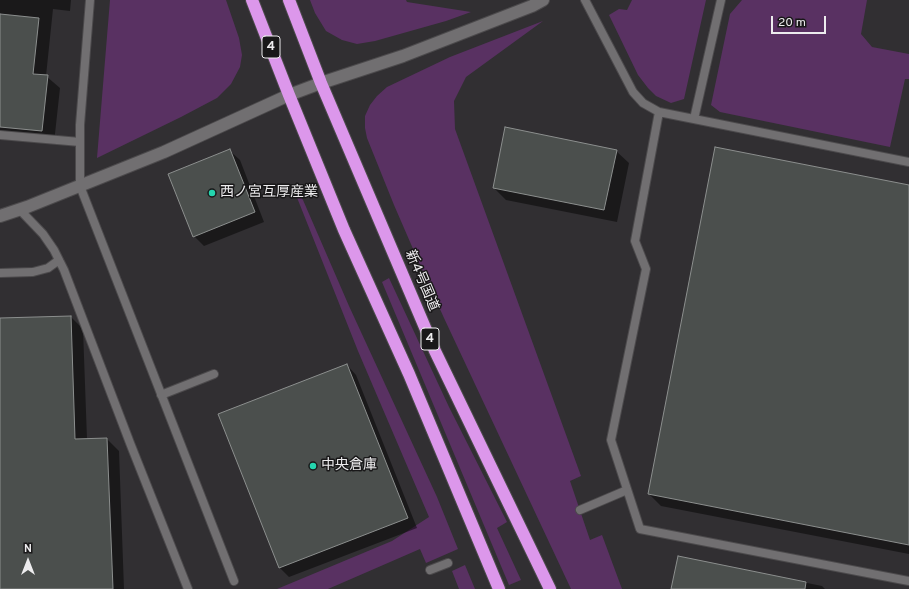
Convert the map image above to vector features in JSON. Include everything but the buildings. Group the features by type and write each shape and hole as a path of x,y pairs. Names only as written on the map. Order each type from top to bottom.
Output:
{"highway":[{"name":"4","path":"252,0 344,230 409,374 499,589"},
{"name":"新4号国道","path":"289,0 321,83 435,351 550,589"}],"street":[{"path":"0,216 20,210 164,152 289,95 410,53 532,6 543,0"}],"lane":[{"path":"90,0 80,125 80,186 234,581"},
{"path":"585,0 633,92 643,103 660,112 909,162"},
{"path":"694,119 722,0"},
{"path":"660,112 635,241 646,268 611,440 640,529 909,581"},
{"path":"0,134 80,142"},
{"path":"20,210 43,234 60,260 130,444 188,589"},
{"path":"0,273 33,272 48,268 60,260"},
{"path":"161,395 214,374"},
{"path":"580,510 628,490"},
{"path":"430,570 448,562"}],"shaded area":[{"path":"110,0 226,0 239,38 242,55 240,67 231,84 217,98 97,158"},
{"path":"310,0 406,0 407,2 471,12 446,21 375,41 357,44 342,40 326,31 315,13"},
{"path":"632,0 706,0 684,99 671,103 656,96 638,75 609,15 619,9 627,10"},
{"path":"742,0 867,0 861,34 872,47 909,54 909,79 905,79 890,147 720,112 711,105 730,14"},
{"path":"543,21 466,77 454,101 455,129 581,476 570,481 590,540 602,535 622,589 571,589 417,258 367,138 365,128 365,116 370,105 387,87 450,57"},
{"path":"292,185 303,200 349,306 437,497 458,549 426,563 420,549 328,589 277,589 392,541 429,517 358,351"},
{"path":"389,278 449,407 507,522 497,528 521,580 509,585 382,282"},
{"path":"465,565 475,589 459,589 452,571"}],"place":[{"name":"西ノ宮互厚産業","path":"212,193"},
{"name":"中央倉庫","path":"313,466"}]}
